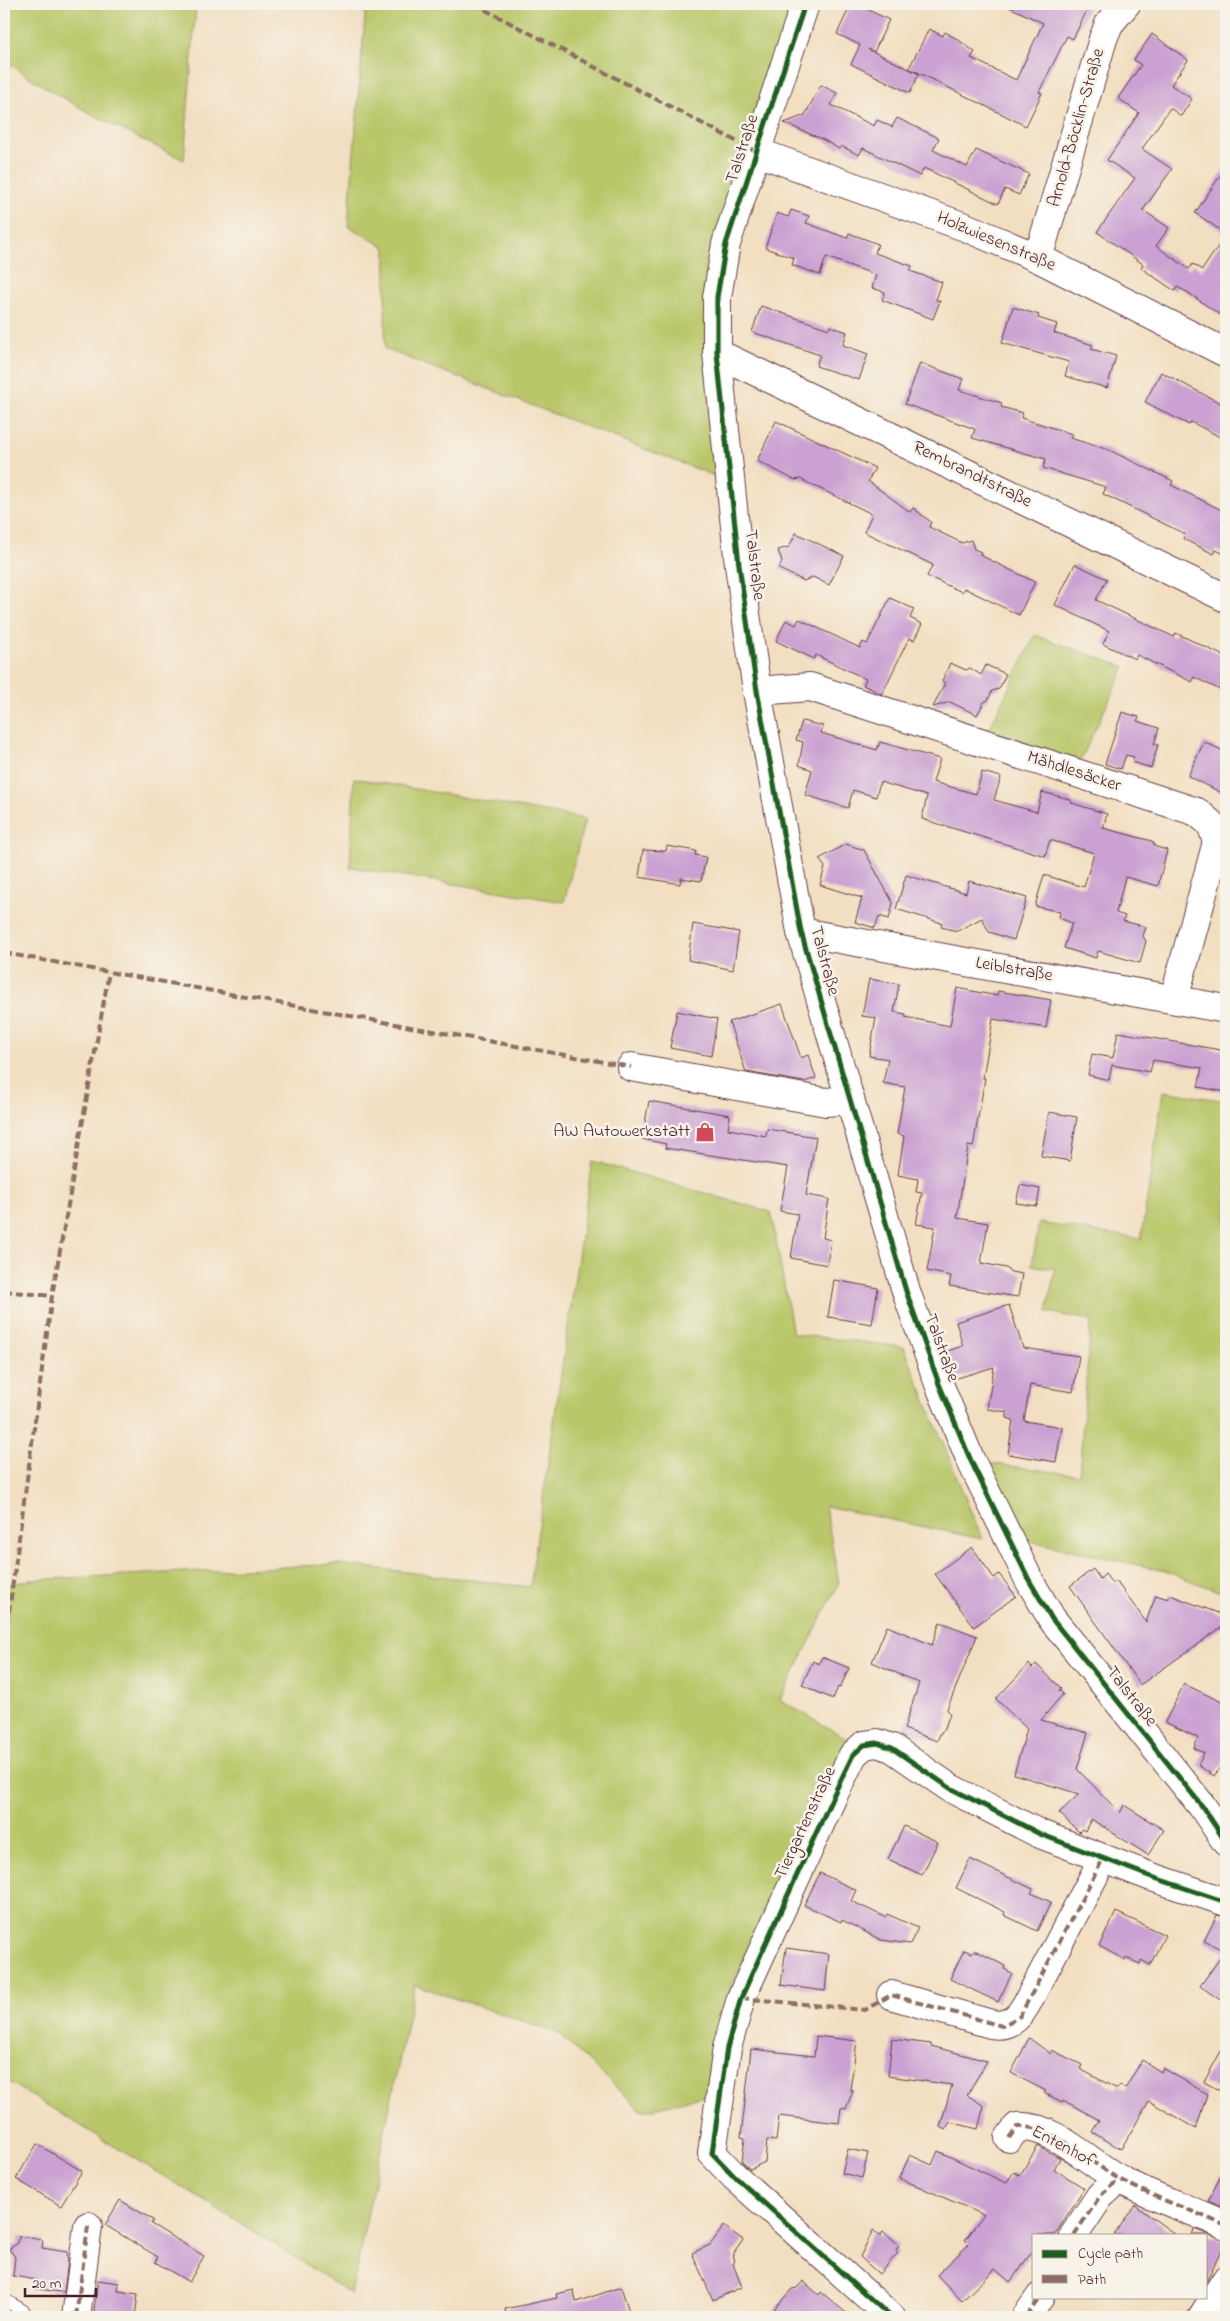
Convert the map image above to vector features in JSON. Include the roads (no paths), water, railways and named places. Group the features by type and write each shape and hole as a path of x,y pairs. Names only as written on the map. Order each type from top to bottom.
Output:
{"street":[{"name":"Talstraße","path":"805,4 726,244 717,297 717,353 740,565 757,691 801,932 906,1291 939,1384 971,1461 1029,1580 1052,1619 1202,1806 1226,1842"},
{"name":"Arnold-Böcklin-Straße","path":"1038,258 1103,39 1110,24 1126,4"},
{"name":"Holzwiesenstraße","path":"756,152 964,227 1038,258 1226,353"},
{"name":"Rembrandtstraße","path":"717,353 1226,598"},
{"name":"Mähdlesäcker","path":"757,691 810,687 1197,812 1211,824 1217,842 1174,999"},
{"name":"Leiblstraße","path":"801,932 1226,1009"},
{"path":"631,1067 826,1102 850,1100"},
{"name":"Tiergartenstraße","path":"891,2317 734,2176 712,2153 727,2048 741,1998 836,1788 853,1755 864,1745 877,1743 892,1748 950,1788 997,1814 1040,1834 1103,1859 1226,1902"},
{"path":"891,1995 991,2024 1002,2026 1011,2022 1020,2016 1103,1859"},
{"name":"Entenhof","path":"1009,2138 1017,2127 1028,2126 1069,2146 1119,2179 1226,2226"},
{"name":"Entenhof","path":"1075,2234 1100,2196 1119,2179"},
{"path":"76,2317 88,2226"},
{"path":"1202,2317 1226,2280"},
{"path":"1026,2317 1039,2298"},
{"path":"4,2309 18,2317"}],"place":[{"name":"AW Autowerkstatt","path":"705,1132"}]}
